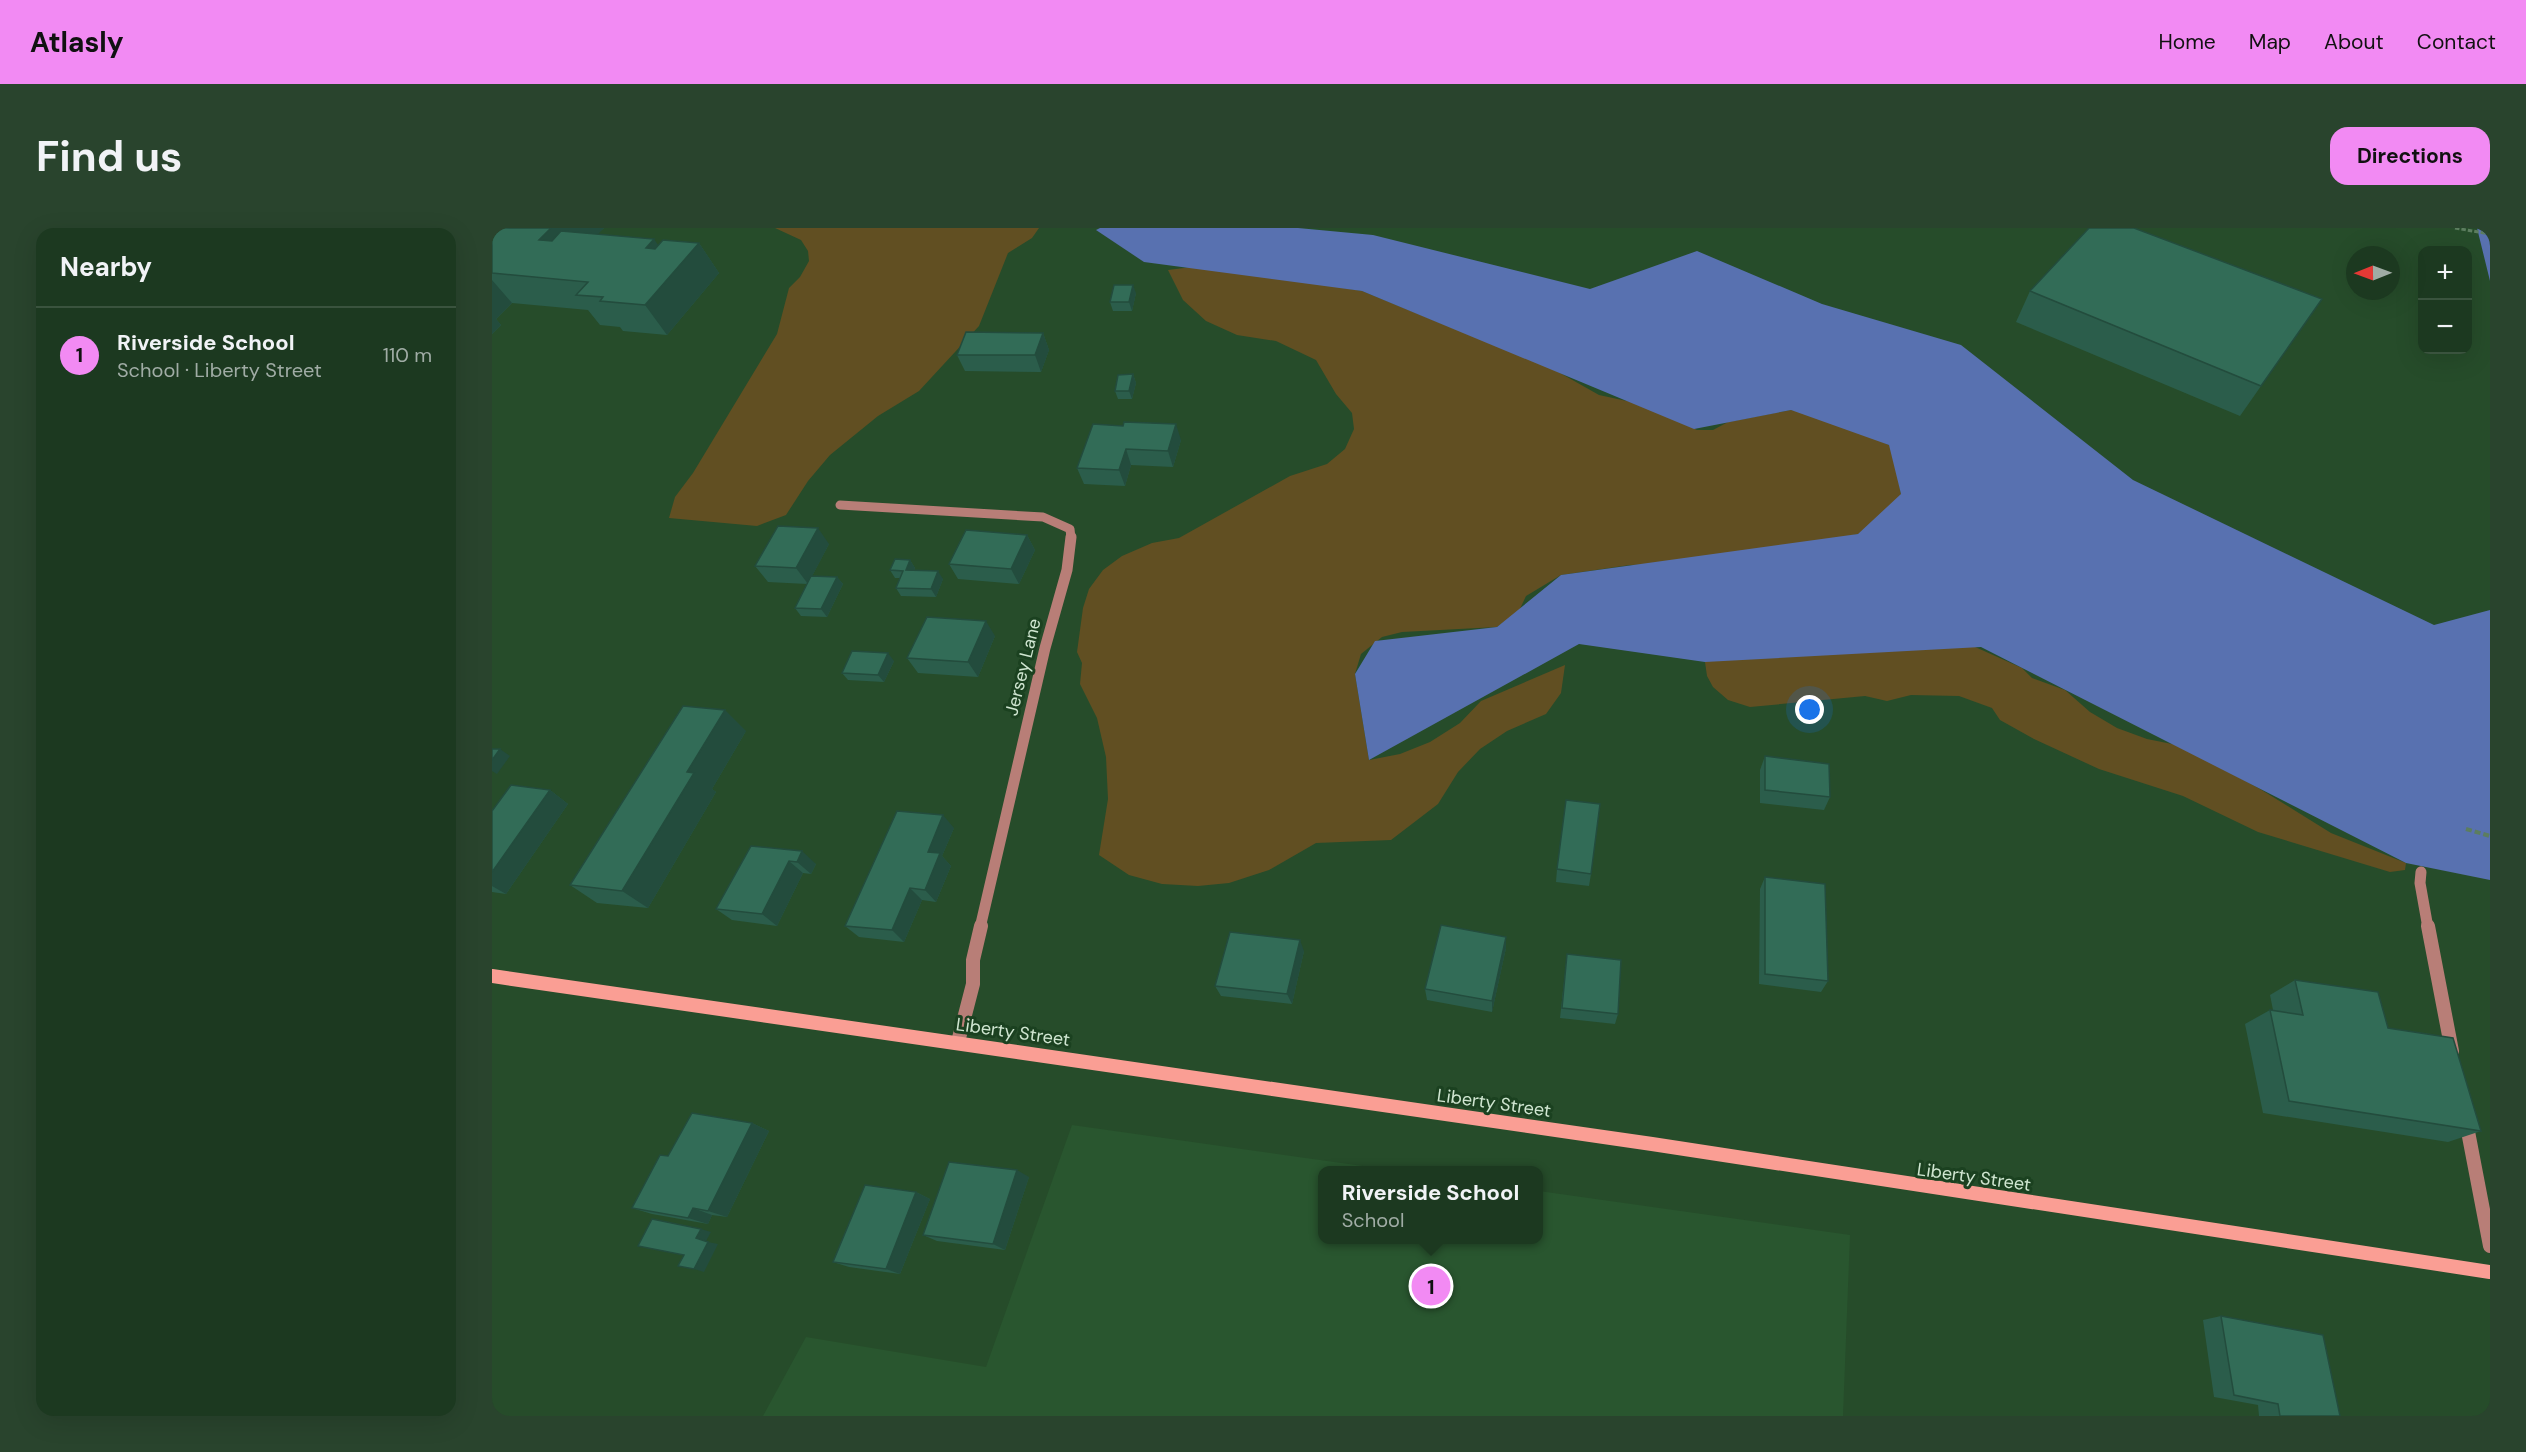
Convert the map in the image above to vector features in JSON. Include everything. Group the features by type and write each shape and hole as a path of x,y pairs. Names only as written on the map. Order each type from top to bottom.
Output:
{"street":[{"name":"Jersey Lane","path":"840,505 1042,517 1070,529 1072,538 1066,573 1046,646 973,960 973,984 958,1041"},
{"path":"2421,872 2420,883 2456,1070"},
{"name":"Liberty Street","path":"492,976 958,1041 2490,1272"},
{"path":"2463,1105 2490,1246"}],"path":[{"path":"2455,228 2490,234"},
{"path":"2466,829 2490,836"}],"shaded area":[{"path":"775,228 1039,228 1032,238 1008,253 979,326 919,391 878,416 830,455 808,481 786,515 757,526 669,518 675,497 693,473 777,334 789,288 800,277 809,261 808,251 801,240"},
{"path":"1207,265 1362,291 1553,369 1599,395 1650,406 1697,430 1713,430 1728,422 1791,410 1827,417 1889,445 1892,449 1901,494 1892,518 1858,534 1720,563 1630,565 1561,575 1526,596 1519,611 1497,627 1402,632 1382,637 1361,654 1355,674 1369,760 1400,754 1430,742 1460,723 1481,701 1565,665 1561,693 1546,714 1507,731 1480,749 1458,772 1438,804 1391,840 1316,843 1269,870 1229,883 1198,886 1162,884 1129,875 1099,855 1108,799 1106,757 1097,718 1080,684 1082,663 1077,652 1083,608 1089,589 1103,570 1122,556 1152,543 1179,538 1290,476 1327,464 1345,449 1354,429 1352,413 1336,394 1316,360 1276,341 1237,335 1206,321 1183,300 1168,270"},
{"path":"1973,646 2022,668 2032,678 2065,690 2090,712 2117,728 2147,739 2182,746 2260,789 2331,833 2406,863 2405,870 2390,872 2258,832 2183,796 2099,769 2034,739 2000,720 1992,708 1959,696 1911,695 1887,701 1865,696 1750,707 1728,700 1713,687 1707,676 1705,662 1717,657"},
{"path":"1072,1125 1363,1166 1318,1166 1318,1244 1543,1244 1543,1192 1850,1235 1843,1416 763,1416 806,1337 986,1367"}],"water":[{"path":"1100,228 1298,228 1373,235 1590,289 1697,251 1822,304 1961,345 2133,480 2434,625 2490,610 2490,880 2406,863 1981,647 1705,662 1579,644 1369,760 1355,674 1375,641 1497,627 1561,575 1858,534 1901,494 1889,445 1791,410 1694,429 1362,291 1144,262 1096,230"},
{"path":"2477,228 2490,228 2490,281"}],"building":[{"path":"492,228 551,228 539,240 552,241 561,231 654,239 646,248 655,249 663,240 699,243 645,305 600,301 603,297 576,295 588,282 492,273"},
{"path":"2089,228 2134,228 2322,299 2261,386 2030,291"},
{"path":"1114,285 1133,285 1129,302 1110,302"},
{"path":"966,332 1043,333 1035,355 957,355"},
{"path":"1133,374 1129,391 1115,391 1118,375"},
{"path":"1124,422 1176,424 1168,451 1126,449 1119,470 1077,468 1093,424 1123,426"},
{"path":"778,526 818,528 796,568 755,566"},
{"path":"966,530 1027,535 1011,569 949,564"},
{"path":"895,559 910,560 906,570 938,571 931,589 896,588 903,571 890,570"},
{"path":"811,576 837,577 821,609 795,608"},
{"path":"927,617 986,621 968,662 907,658"},
{"path":"852,651 888,653 878,675 842,673"},
{"path":"683,706 725,710 687,772 694,773 622,891 570,885"},
{"path":"492,749 500,749 492,760"},
{"path":"1765,756 1829,764 1830,797 1765,790"},
{"path":"511,785 550,790 492,872 492,811"},
{"path":"1566,800 1600,804 1591,874 1557,869"},
{"path":"897,811 943,815 928,852 940,853 925,890 910,888 892,930 845,926"},
{"path":"751,846 802,851 797,862 789,861 762,914 716,909"},
{"path":"1765,877 1825,884 1828,981 1765,974"},
{"path":"1441,925 1506,937 1492,1001 1425,989"},
{"path":"1230,932 1300,940 1287,994 1215,986"},
{"path":"1567,954 1621,960 1618,1014 1562,1008"},
{"path":"2295,980 2378,992 2388,1028 2453,1038 2481,1131 2289,1101 2270,1010 2303,1015"},
{"path":"692,1113 752,1123 708,1211 693,1208 688,1218 632,1208 660,1155 668,1156"},
{"path":"949,1162 1017,1170 993,1244 923,1235"},
{"path":"865,1185 916,1192 886,1269 833,1262"},
{"path":"652,1219 701,1229 696,1238 708,1242 694,1269 678,1266 684,1255 638,1246"},
{"path":"2221,1316 2323,1335 2340,1416 2280,1416 2278,1404 2234,1395"}],"place":[{"name":"Riverside School","path":"1431,1286"}]}
